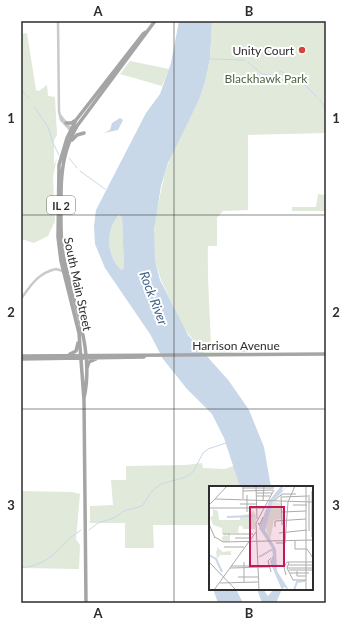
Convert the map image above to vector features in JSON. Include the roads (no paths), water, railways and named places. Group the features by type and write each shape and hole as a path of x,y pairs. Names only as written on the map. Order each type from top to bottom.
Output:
{"main road":[{"name":"South Main Street","path":"86,603 84,400 82,372 84,343 62,249 62,172 66,150 72,130 155,21"},
{"name":"South Main Street","path":"84,400 83,356 61,263 57,227 58,173 61,155 72,130 83,111 146,32"},
{"path":"66,123 73,122 83,111"},
{"path":"62,172 72,139 77,135 84,133"},
{"path":"62,355 73,353 78,348 75,318"},
{"path":"84,343 87,349 91,352 147,356"},
{"path":"39,359 122,354"},
{"name":"Harrison Avenue","path":"147,356 326,354"},
{"path":"21,356 62,355 102,358 147,356"},
{"path":"85,393 88,363 102,358"},
{"path":"21,359 73,360 79,363 82,372"}],"street":[{"path":"58,21 60,115 63,122 72,130"},
{"path":"60,115 72,130"},
{"path":"21,299 38,278 45,272 56,269 61,263"},
{"path":"56,269 64,273"}],"water":[{"name":"Rock River","path":"179,21 212,21 210,59 205,82 199,100 168,163 161,186 154,230 155,260 160,280 188,335 229,381 249,410 264,447 271,486 240,486 224,438 212,414 187,389 163,359 150,334 105,268 95,244 94,226 96,210 146,113 160,94 171,63","holes":["119,215 122,217 124,268 121,270 116,264 110,250 109,243 111,228"]},
{"path":"120,118 123,120 118,130 104,133 110,130 112,123"},
{"path":"213,590 236,590 243,603 218,603"},
{"path":"257,590 264,590 268,596 273,590 282,590 276,603 262,603"}],"waterway":[{"path":"210,59 245,60"},
{"path":"248,62 262,74 276,76 280,71 303,83 317,97"},
{"path":"21,90 30,99"},
{"path":"320,100 325,108 326,126"},
{"path":"34,107 48,127 59,155"},
{"path":"69,158 77,168"},
{"path":"80,171 105,189"},
{"path":"89,530 98,523 114,518 124,511 142,506 152,491 161,484 186,477 193,472 203,453 208,449 226,443"},
{"path":"21,568 41,563 54,554 81,530"}],"place":[{"name":"Unity Court","path":"302,50"}],"park label":[{"name":"Blackhawk Park","path":"266,78"}]}
